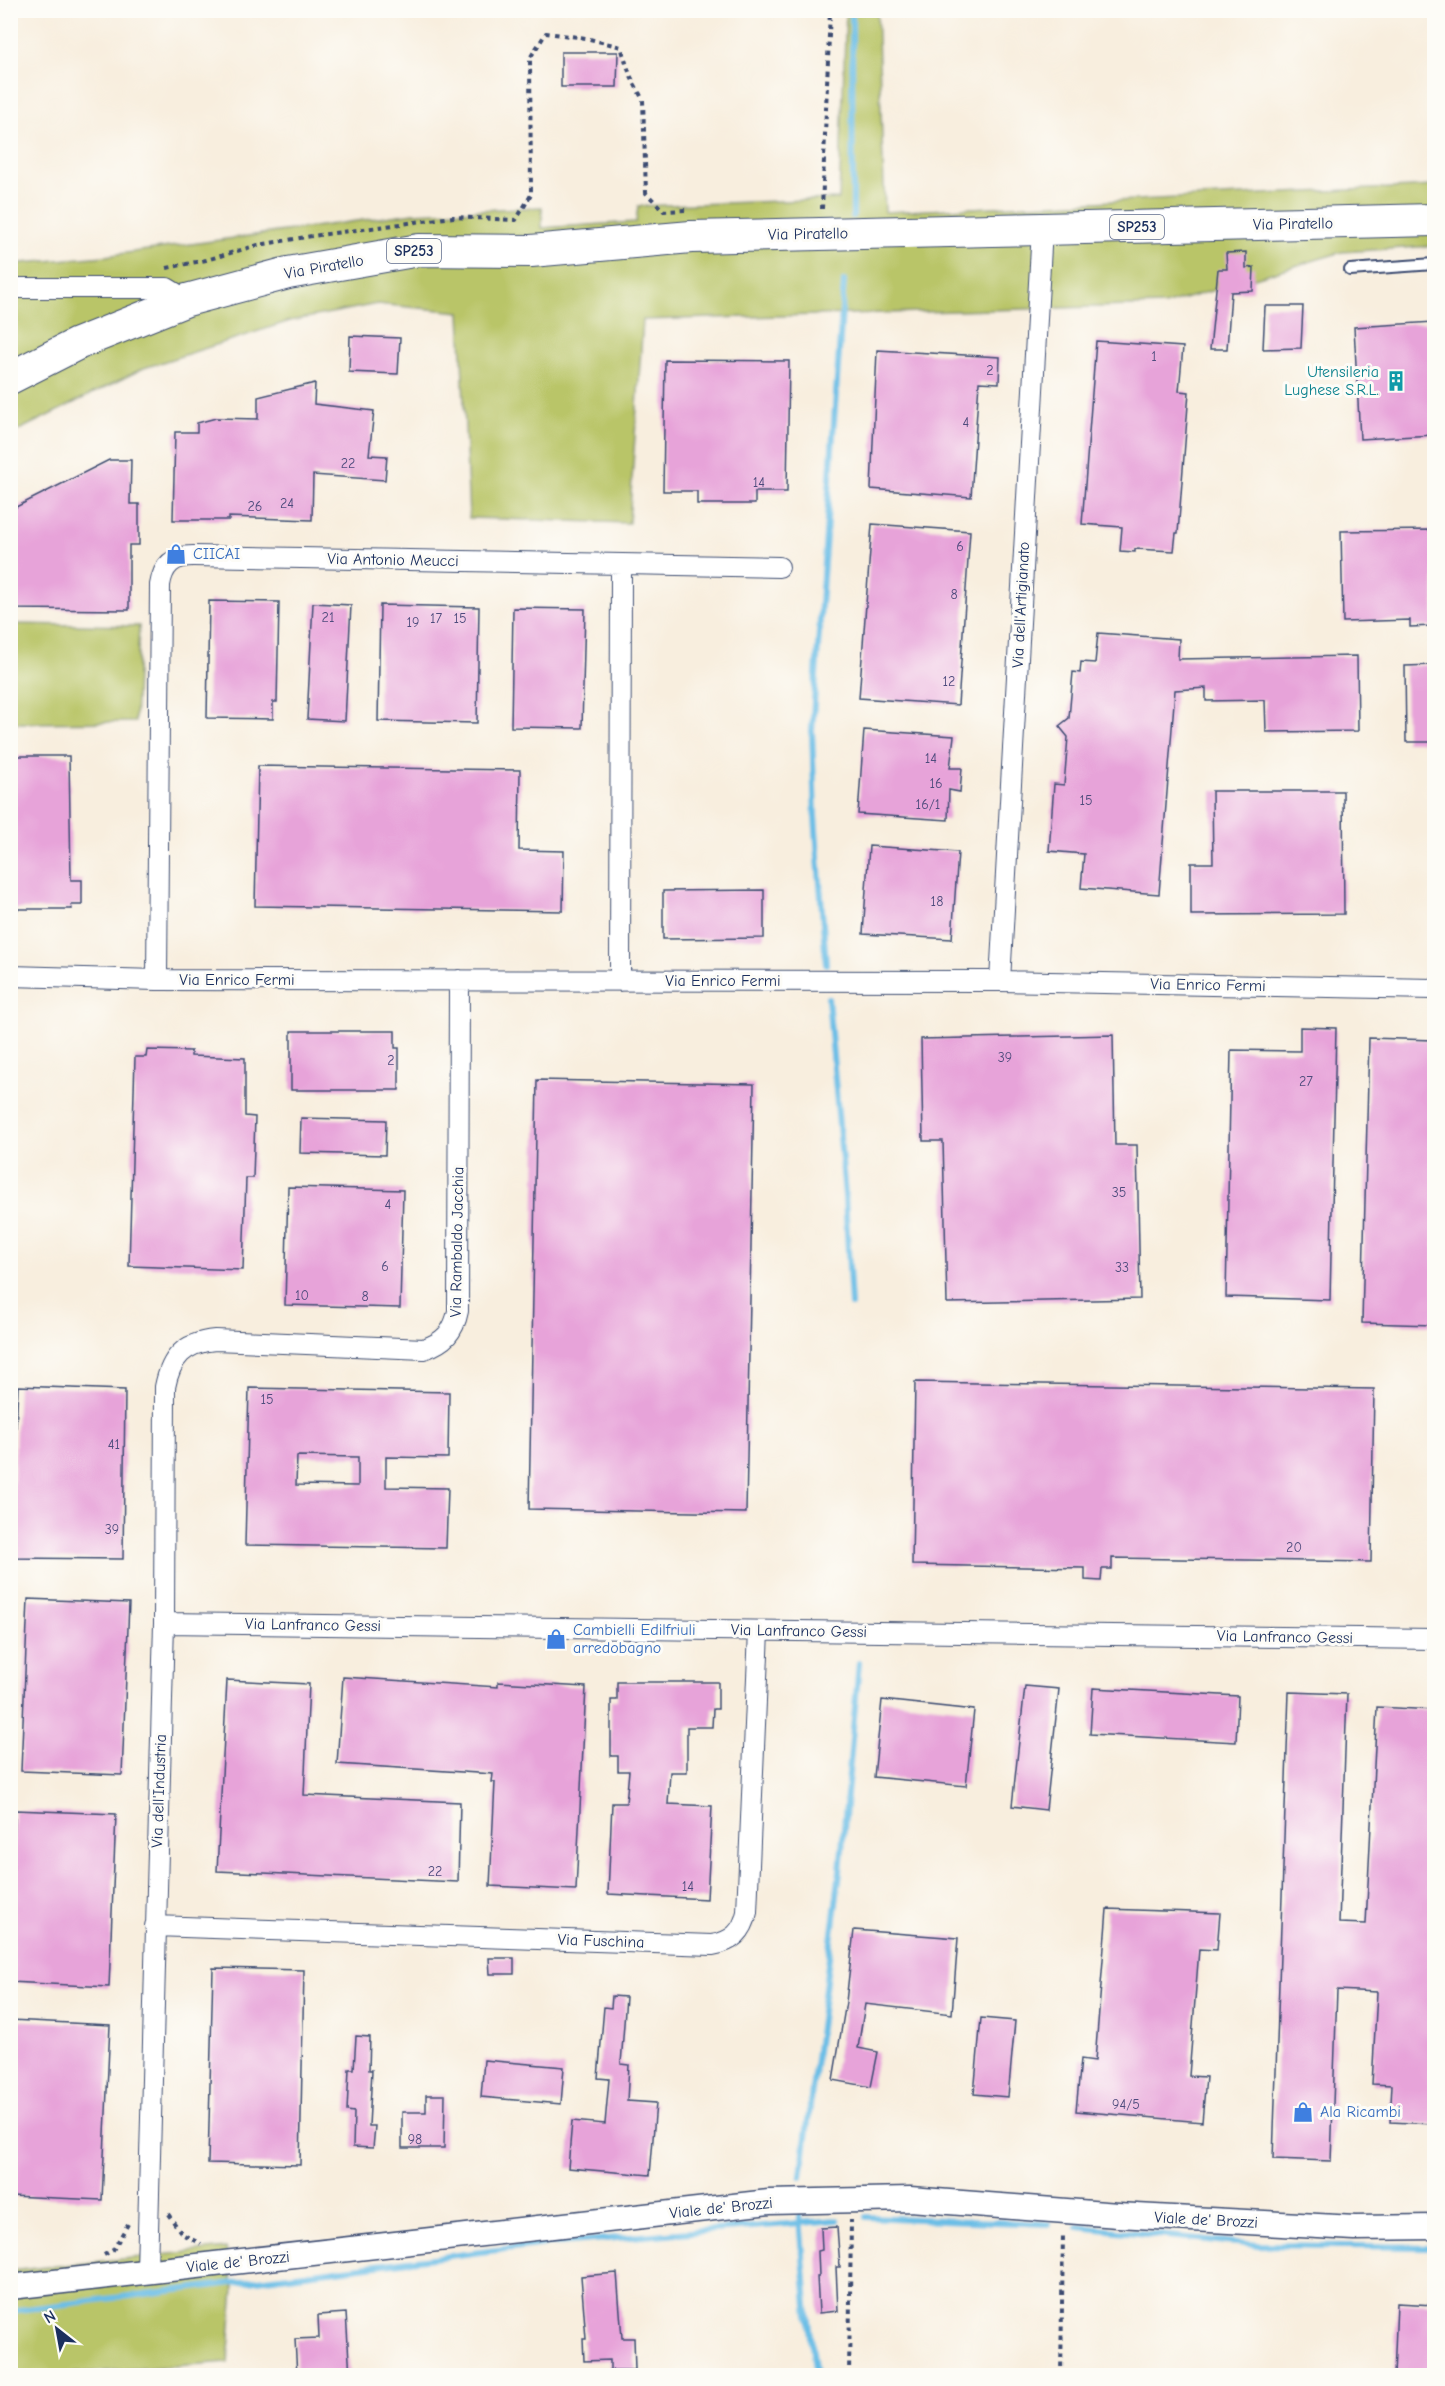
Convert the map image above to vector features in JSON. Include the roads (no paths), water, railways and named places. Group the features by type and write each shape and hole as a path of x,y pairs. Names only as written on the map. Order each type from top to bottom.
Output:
{"main road":[{"name":"Via Piratello","path":"10,378 77,344 187,300 288,273 419,250 531,251 656,238 818,216 1042,229 1434,220"}],"street":[{"name":"Via dell'Artigianato","path":"1000,981 1042,229"},
{"path":"10,288 167,288 187,300"},
{"name":"Via Antonio Meucci","path":"157,980 160,585 161,575 166,567 183,556 193,556 779,567"},
{"path":"620,981 621,564"},
{"name":"Via Enrico Fermi","path":"10,976 157,980 1000,981 1434,988"},
{"name":"Via Rambaldo Jacchia","path":"215,1340 424,1349 448,1336 455,1324 458,1311 459,980"},
{"name":"Via dell'Industria","path":"147,2270 164,1623 165,1387 168,1372 175,1359 186,1348 200,1342 215,1340"},
{"name":"Via Lanfranco Gessi","path":"164,1623 1434,1639"},
{"name":"Via Fuschina","path":"155,1926 712,1945 723,1943 740,1931 747,1912 759,1630"},
{"name":"Viale de' Brozzi","path":"10,2287 769,2202 910,2199 1355,2228 1434,2227"}],"lane":[{"path":"1350,270 1434,264"}],"waterway":[{"path":"852,10 853,216"},
{"path":"826,964 815,816 812,731 844,281"},
{"path":"828,998 845,1195 851,1305"},
{"path":"801,2176 840,1871 859,1663"},
{"path":"799,2205 807,2306 816,2376"},
{"path":"866,2217 1049,2224"},
{"path":"10,2311 545,2244 837,2220"},
{"path":"1078,2227 1257,2245 1434,2247"}],"place":[{"name":"Utensileria Lughese S.R.L.","path":"1396,381"},
{"name":"CIICAI","path":"176,554"},
{"name":"Cambielli Edilfriuli arredobagno","path":"556,1639"},
{"name":"Ala Ricambi","path":"1303,2112"}]}
